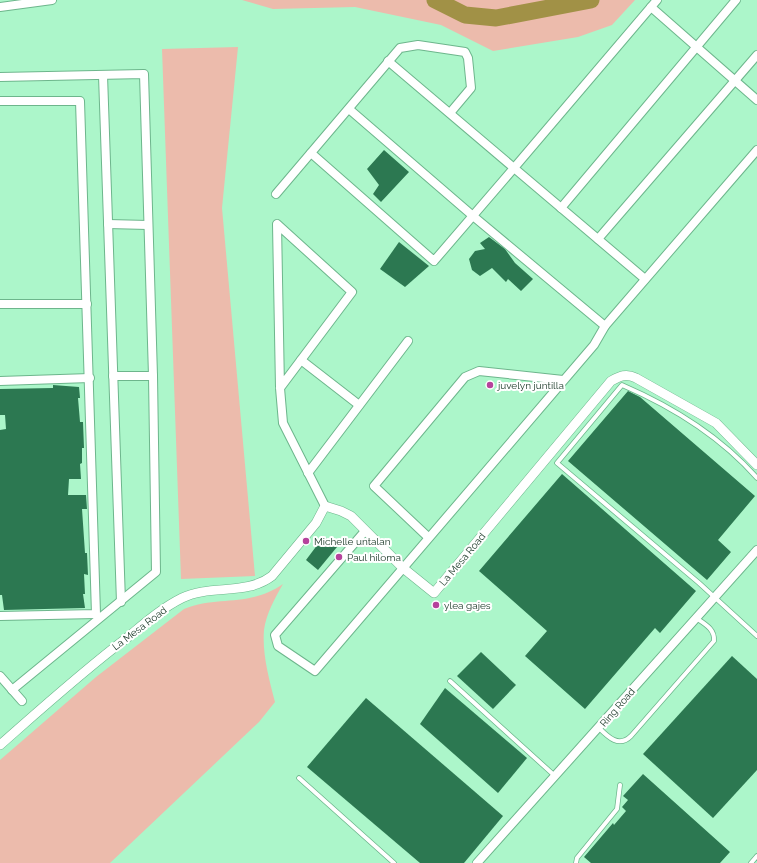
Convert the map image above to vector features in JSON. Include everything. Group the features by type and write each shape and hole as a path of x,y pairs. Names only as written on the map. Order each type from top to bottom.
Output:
{"street":[{"path":"0,7 52,0"},
{"path":"311,154 434,261 657,0"},
{"path":"561,208 736,0"},
{"path":"651,7 757,100"},
{"path":"276,194 400,48 418,44 465,52 468,58 471,88 450,113"},
{"path":"598,239 757,55"},
{"path":"388,61 645,279"},
{"path":"0,77 144,74 153,376 156,572 12,690"},
{"path":"103,75 121,602"},
{"path":"0,102 80,100 90,378 96,614 0,616"},
{"path":"349,109 473,216 605,326"},
{"path":"365,531 275,635 278,646 315,671 428,537 594,345 605,326 757,150"},
{"path":"108,224 148,224"},
{"path":"280,388 352,292 277,224 280,388 283,423 325,506"},
{"path":"0,304 87,304"},
{"path":"308,473 408,341"},
{"path":"301,360 359,405"},
{"path":"428,537 374,486 465,377 479,371 564,380"},
{"name":"La Mesa Road","path":"0,745 93,663 166,607 197,593 248,587 264,583 272,576 316,523 325,506 342,511 350,516 403,568 434,594 611,381 621,376 630,375 716,423 757,465"},
{"path":"113,376 153,376"},
{"path":"0,381 90,378"},
{"name":"Ring Road","path":"477,863 713,597 757,550"},
{"path":"0,676 22,701"}],"lane":[{"path":"757,478 748,467 705,429 656,399 622,385 557,463 757,636"},
{"path":"598,728 616,742 622,742 632,736 714,641 715,635 711,628 695,618"},
{"path":"450,681 555,776"},
{"path":"298,778 394,863"},
{"path":"576,863 577,858 617,809 620,785"},
{"path":"751,863 757,856"}],"shaded area":[{"path":"242,0 635,0 612,25 578,37 493,51 441,25 355,7 273,9"},
{"path":"238,47 222,208 255,576 181,579 162,49"},
{"path":"283,584 269,612 264,630 265,657 275,702 259,722 110,863 0,863 0,760 96,677 184,609 197,605 246,599 258,596"}],"building":[{"path":"384,150 409,172 381,202 373,194 379,185 367,169"},
{"path":"489,237 505,249 515,263 533,279 521,291 508,279 506,282 492,268 480,276 472,270 469,259 475,251 485,249 480,243"},
{"path":"399,242 429,266 405,287 380,269"},
{"path":"53,385 79,387 80,398 78,398 80,422 83,422 84,448 82,448 82,463 80,464 81,479 69,479 68,495 86,495 87,509 82,509 88,575 84,574 85,594 83,594 85,608 4,610 2,595 0,595 0,430 6,429 5,415 0,415 0,389 53,388"},
{"path":"628,391 640,397 755,496 718,540 731,552 707,580 568,461"},
{"path":"562,474 696,591 660,633 655,628 585,709 525,656 547,631 479,571"},
{"path":"324,536 337,547 318,570 306,560"},
{"path":"481,652 516,685 493,709 457,676"},
{"path":"732,656 757,679 757,770 713,818 643,754"},
{"path":"445,688 527,758 498,793 420,724"},
{"path":"366,698 503,816 464,863 420,863 307,767"},
{"path":"643,774 730,852 720,863 591,863 584,857 613,823 614,825 626,811 622,807 628,800 623,796"}],"waterway":[{"path":"435,0 465,15 496,18 591,0"}],"place":[{"name":"juvelyn juntilla","path":"490,385"},
{"name":"Michelle untalan","path":"306,541"},
{"name":"Paul hiloma","path":"339,557"},
{"name":"ylea gajes","path":"436,605"}]}
